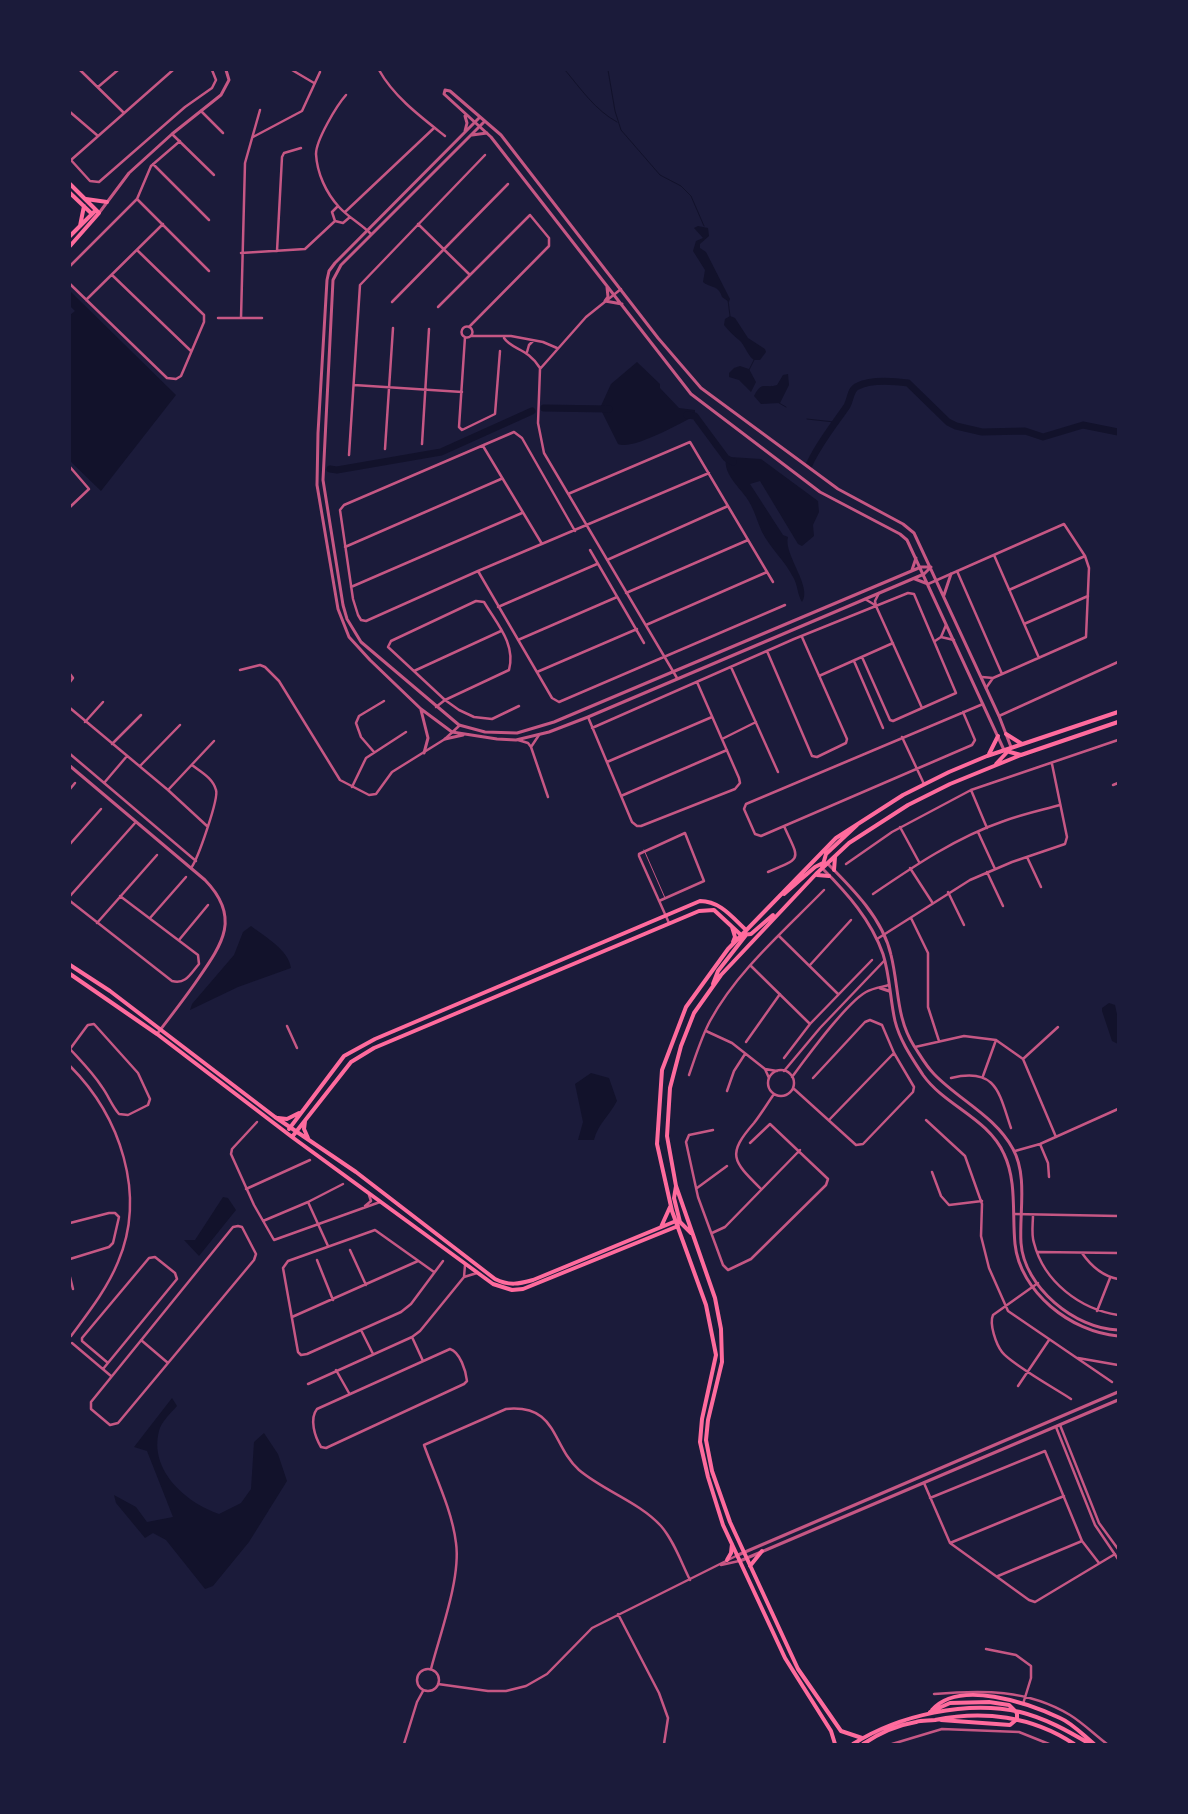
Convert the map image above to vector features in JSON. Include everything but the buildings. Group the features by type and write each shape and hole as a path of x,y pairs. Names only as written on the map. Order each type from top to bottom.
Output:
{"main road":[{"path":"70,184 98,211 70,246"},
{"path":"70,193 94,216"},
{"path":"86,199 107,203"},
{"path":"80,226 84,206"},
{"path":"70,236 94,216"},
{"path":"993,766 1011,747 1118,712"},
{"path":"862,1738 841,1731 798,1669 730,1522 712,1471 706,1440 708,1420 722,1362 721,1329 715,1298 676,1186 667,1136 670,1088 681,1046 694,1013 713,986 728,966 836,854 864,832 908,805 950,784 1021,755 1118,722"},
{"path":"1006,734 1022,744"},
{"path":"987,756 992,752 998,736"},
{"path":"692,1235 678,1223 671,1204 657,1134 662,1070 686,1007 732,944 836,838 924,784 987,756 1006,751 1021,755"},
{"path":"776,900 824,865 831,848 863,820"},
{"path":"834,870 836,854"},
{"path":"814,876 829,876"},
{"path":"286,1133 344,1056 376,1039 700,901 708,901 720,906 744,933"},
{"path":"713,986 718,971 744,933 783,908"},
{"path":"292,1137 351,1062 365,1052 480,1002 705,909 714,910 732,926 744,933"},
{"path":"736,922 752,924"},
{"path":"732,926 735,937 732,944"},
{"path":"571,957 574,964"},
{"path":"70,965 290,1128 310,1140 380,1191 495,1279 510,1284 533,1280 661,1227 678,1223"},
{"path":"70,974 157,1034 286,1133 477,1274 502,1288 522,1289 668,1230 678,1223"},
{"path":"411,1024 414,1032"},
{"path":"275,1117 287,1118 302,1111"},
{"path":"307,1117 304,1129 310,1140"},
{"path":"676,1186 674,1198 678,1223 706,1305 715,1343 716,1362 702,1419 700,1442 708,1477 732,1543 785,1658 832,1731 835,1744"},
{"path":"380,1191 381,1202"},
{"path":"661,1227 671,1204"},
{"path":"668,1230 681,1235"},
{"path":"727,1560 731,1553 732,1543"},
{"path":"750,1566 762,1551"},
{"path":"928,1713 937,1704 953,1697 997,1696 1062,1718 1092,1744"},
{"path":"853,1744 890,1725 950,1704 1002,1703 1013,1706 1017,1713 1017,1719 1010,1725 960,1720 934,1720"},
{"path":"928,1713 970,1709 1019,1712 1050,1722 1092,1744"},
{"path":"863,1744 896,1728 916,1722 960,1715 1009,1717 1046,1728 1074,1744"},
{"path":"1064,1737 1068,1744"}],"street":[{"path":"80,70 124,113"},
{"path":"98,87 118,70"},
{"path":"173,70 70,159 94,183 99,182 185,107 212,88 216,80 212,70"},
{"path":"98,211 107,203 129,173 172,134 226,90 229,80 226,70"},
{"path":"292,70 315,83"},
{"path":"379,70 396,93 445,136"},
{"path":"252,137 302,111 320,72"},
{"path":"1006,751 907,540 900,534 820,492 691,394 488,134 444,94 445,90 450,91 501,135 701,388 838,489 903,524 919,542 982,678 1011,747"},
{"path":"346,95 333,113 316,153 322,180 338,206 371,234"},
{"path":"240,318 245,163 260,110"},
{"path":"201,111 223,134"},
{"path":"70,112 98,136"},
{"path":"464,113 467,123 465,132"},
{"path":"480,117 329,271 318,432 318,494 338,609 346,630 358,648 421,709 454,732 464,735 524,741 531,747 548,798"},
{"path":"485,121 371,234 342,265 333,280 323,455 327,507 347,619 361,642 460,725 472,730 494,733 517,733 554,722 911,571 921,567 931,567"},
{"path":"344,212 434,128"},
{"path":"469,136 476,133 488,134"},
{"path":"172,134 214,174"},
{"path":"70,266 137,198 153,164 180,141"},
{"path":"277,251 282,157 284,154 301,148"},
{"path":"349,456 360,285 485,155"},
{"path":"153,164 209,220"},
{"path":"392,302 508,184"},
{"path":"137,198 209,271"},
{"path":"335,221 332,212 338,206"},
{"path":"438,307 529,215 532,216 549,238 549,246 469,327 464,328 462,331 464,338 459,427 463,430 495,414 500,351"},
{"path":"335,221 343,223 350,217"},
{"path":"241,252 305,249 335,221"},
{"path":"86,300 163,224"},
{"path":"418,224 470,274"},
{"path":"70,284 167,378 174,380 180,376 204,322 202,312 137,250"},
{"path":"112,275 191,351"},
{"path":"605,301 608,297 607,286"},
{"path":"621,289 586,317 540,368 537,405 541,439 544,453 678,678"},
{"path":"605,301 622,305"},
{"path":"218,318 262,318"},
{"path":"469,327 472,331 472,336"},
{"path":"385,449 394,328"},
{"path":"422,444 429,329"},
{"path":"464,338 472,336 504,338 511,336 557,348"},
{"path":"504,338 507,342 527,352 540,368"},
{"path":"527,352 529,345 533,341"},
{"path":"354,385 462,392"},
{"path":"575,531 517,433 510,433 342,506 340,512 356,611 363,621 588,526 708,473"},
{"path":"568,494 690,442 773,582"},
{"path":"483,446 501,479 542,544"},
{"path":"70,467 85,482 89,489 70,507"},
{"path":"345,547 501,479"},
{"path":"607,560 728,506"},
{"path":"351,587 522,513"},
{"path":"913,579 928,584 1064,524 1085,556 1089,568 1086,637 993,678 982,678"},
{"path":"626,593 748,540"},
{"path":"590,550 644,643"},
{"path":"994,555 1039,658"},
{"path":"1009,590 1085,556"},
{"path":"911,571 916,558"},
{"path":"498,607 597,564"},
{"path":"516,740 539,735 588,717 913,579 924,574 931,567"},
{"path":"478,571 554,700 559,702 785,606"},
{"path":"957,571 1002,674"},
{"path":"646,625 767,572"},
{"path":"943,596 951,574"},
{"path":"879,593 875,599 876,606 922,708"},
{"path":"592,728 766,651 908,593 914,594 956,693 893,721 890,720 862,657"},
{"path":"1024,624 1088,596"},
{"path":"518,640 617,597"},
{"path":"864,600 871,601 876,606"},
{"path":"438,708 445,700 509,670 512,654 510,646 484,602 476,601 389,642 389,649 445,700 459,710 474,717 492,719 519,706"},
{"path":"934,641 941,637 947,624"},
{"path":"537,672 637,629"},
{"path":"414,671 501,632"},
{"path":"766,651 812,756 817,757 846,743 847,739 802,637"},
{"path":"941,637 955,641"},
{"path":"819,676 893,643"},
{"path":"854,661 883,728"},
{"path":"999,716 1118,662"},
{"path":"240,670 260,665 272,673 293,702 340,780 352,787 374,795 392,772 445,740 460,725"},
{"path":"731,667 778,772"},
{"path":"70,682 71,675"},
{"path":"986,688 993,678"},
{"path":"588,717 632,822 641,826 734,789 740,783 740,778 696,682"},
{"path":"374,752 361,737 356,723 361,715 384,701"},
{"path":"85,722 103,702"},
{"path":"963,712 974,743 758,836 744,809 745,806 902,737 963,712 983,704"},
{"path":"70,708 168,790 207,826"},
{"path":"421,709 428,738 424,752"},
{"path":"112,744 140,715"},
{"path":"607,762 712,717"},
{"path":"722,738 756,722"},
{"path":"140,766 180,724"},
{"path":"352,787 366,758 406,732"},
{"path":"445,740 464,735"},
{"path":"531,747 539,735"},
{"path":"902,737 924,784"},
{"path":"846,864 900,827 971,790 1118,740"},
{"path":"168,790 214,741"},
{"path":"620,796 727,750"},
{"path":"70,754 196,861"},
{"path":"104,783 127,756"},
{"path":"191,868 196,861 218,794 213,781 192,764"},
{"path":"877,939 948,892 987,872 1065,844 1067,837 1052,764"},
{"path":"70,766 191,868 218,894 224,911 223,936 220,948 157,1034"},
{"path":"1113,785 1118,783"},
{"path":"70,789 75,784"},
{"path":"971,790 987,828"},
{"path":"873,894 919,862 978,832 1060,805"},
{"path":"70,844 101,809"},
{"path":"70,896 135,822"},
{"path":"768,872 791,862 795,858 795,853 784,826"},
{"path":"900,827 919,862"},
{"path":"978,832 995,869"},
{"path":"659,901 704,881 686,835 682,834 644,850 640,856 665,916 669,924"},
{"path":"98,923 157,855"},
{"path":"1027,857 1041,887"},
{"path":"824,865 834,870 871,912 884,935 891,954 899,1012 905,1031 914,1047 934,1074 992,1122 1014,1151 1020,1178 1021,1244 1028,1264 1038,1283 1056,1304 1072,1314 1098,1327 1118,1330"},
{"path":"824,865 829,876 864,916 877,939 884,961 896,1023 906,1048 925,1077 944,1096 986,1129 1005,1154 1011,1183 1015,1245 1025,1274 1032,1286 1047,1303 1069,1319 1097,1332 1118,1336"},
{"path":"910,868 932,902"},
{"path":"987,872 1003,906"},
{"path":"150,918 186,877"},
{"path":"689,1075 709,1022 725,999 751,966 824,890"},
{"path":"948,892 964,925"},
{"path":"70,901 172,981 179,983 185,980 199,964 198,955 120,896"},
{"path":"179,940 208,905"},
{"path":"911,918 928,953 928,1007 940,1041"},
{"path":"809,965 852,920"},
{"path":"779,936 838,994"},
{"path":"784,1058 810,1024 872,960"},
{"path":"784,1071 820,1028 884,961"},
{"path":"751,966 810,1024"},
{"path":"765,1069 769,1078 768,1085 774,1094 784,1096 792,1088 792,1077 822,1038 860,996 889,985 895,978"},
{"path":"880,988 890,991"},
{"path":"746,1042 780,994"},
{"path":"478,996 480,1002"},
{"path":"792,1088 856,1145 863,1144 913,1092 914,1087 894,1053 882,1025 870,1020 864,1022 813,1078"},
{"path":"94,1024 139,1075 150,1101 146,1107 128,1115 119,1114 96,1079 70,1049 88,1025 94,1024"},
{"path":"287,1026 297,1048"},
{"path":"1023,1059 1058,1028"},
{"path":"706,1032 732,1043 765,1069 784,1071 792,1077"},
{"path":"914,1047 964,1036 996,1040 1023,1059 1056,1138"},
{"path":"983,1076 996,1040"},
{"path":"829,1120 894,1053"},
{"path":"727,1091 734,1071 745,1054"},
{"path":"70,1066 91,1090 116,1132 131,1186 129,1217 119,1261 106,1286 71,1336 71,1344 112,1376"},
{"path":"769,1078 777,1071"},
{"path":"952,1078 967,1074 983,1076 992,1083 999,1094 1011,1128"},
{"path":"761,1189 741,1168 736,1156 736,1149 742,1135 774,1094"},
{"path":"1014,1151 1056,1138 1118,1109"},
{"path":"926,1120 962,1152 982,1201 981,1236 985,1254 1006,1306 1017,1318 1112,1382"},
{"path":"258,1122 231,1153 262,1221 276,1240 381,1202"},
{"path":"713,1130 687,1138 698,1197 725,1268 728,1270 751,1259 826,1185 828,1179 775,1126 770,1124 766,1126 750,1144"},
{"path":"1040,1144 1048,1163 1049,1177"},
{"path":"712,1233 725,1227 800,1150"},
{"path":"246,1189 310,1160"},
{"path":"697,1188 727,1166"},
{"path":"932,1172 941,1196 949,1205 982,1201"},
{"path":"262,1221 308,1202 343,1184"},
{"path":"357,1211 371,1201 367,1191"},
{"path":"308,1202 328,1246"},
{"path":"70,1223 109,1213 115,1213 119,1218 113,1243 109,1248 70,1259"},
{"path":"1014,1214 1118,1216"},
{"path":"1033,1215 1033,1241 1046,1269 1068,1295 1097,1311 1118,1315"},
{"path":"233,1227 242,1227 256,1254 254,1260 118,1423 110,1425 89,1405 141,1340 233,1227"},
{"path":"434,1272 375,1230 284,1263 298,1352 301,1355 381,1322 409,1306 443,1261"},
{"path":"350,1250 366,1285"},
{"path":"1038,1252 1118,1253"},
{"path":"1082,1253 1090,1266 1110,1278 1118,1279"},
{"path":"103,1369 108,1363 177,1279 175,1273 155,1257 149,1258 82,1338 108,1363"},
{"path":"318,1260 333,1300"},
{"path":"292,1317 419,1261"},
{"path":"308,1384 412,1337 429,1323 464,1277 465,1264"},
{"path":"464,1277 477,1274"},
{"path":"70,1277 73,1289"},
{"path":"1097,1311 1110,1278"},
{"path":"1038,1283 993,1315 990,1320 1001,1351 1071,1399"},
{"path":"361,1330 373,1354"},
{"path":"412,1337 424,1361"},
{"path":"141,1340 168,1363"},
{"path":"1018,1386 1049,1340"},
{"path":"447,1350 454,1350 467,1378 464,1384 326,1448 321,1447 317,1440 314,1414 317,1409 424,1361 447,1350"},
{"path":"1076,1358 1118,1365"},
{"path":"336,1370 349,1394"},
{"path":"721,1565 744,1552 1118,1392"},
{"path":"438,1684 488,1691 506,1691 526,1686 547,1674 592,1628 618,1614 721,1565 740,1561 1118,1400"},
{"path":"431,1669 457,1563 457,1544 454,1527 424,1445 506,1409 520,1408 545,1418 579,1470 654,1519 667,1534 690,1580"},
{"path":"1060,1425 1099,1523 1118,1549"},
{"path":"1056,1427 1095,1525 1118,1559"},
{"path":"930,1498 1045,1450 1082,1541 1099,1563"},
{"path":"924,1483 950,1543 1029,1600 1035,1602 1115,1554"},
{"path":"950,1543 1064,1496"},
{"path":"998,1577 1082,1541"},
{"path":"618,1614 659,1693 668,1718 664,1744"},
{"path":"986,1649 1016,1655 1031,1666 1023,1704"},
{"path":"423,1691 434,1690 438,1684 439,1677 431,1669"},
{"path":"423,1691 418,1686 416,1678 423,1670 431,1669"},
{"path":"934,1694 982,1690 1026,1697 1077,1720 1107,1744"},
{"path":"404,1744 417,1702 423,1691"},
{"path":"892,1744 942,1729 1019,1732 1049,1744"}],"lane":[{"path":"644,850 665,898"}],"shaded area":[{"path":"698,226 708,228 709,236 700,244 700,248 706,252 730,299 729,302 722,297 719,290 703,282 705,270 693,251 696,241 703,238 694,228"},
{"path":"70,291 176,395 101,491 70,461 70,315 75,311 70,306"},
{"path":"730,316 735,318 748,338 765,349 766,352 760,360 754,360 741,342 724,325 725,319"},
{"path":"637,362 660,384 660,388 679,408 695,410 695,416 634,444 618,444 600,408 611,384"},
{"path":"740,366 749,369 756,382 751,392 739,380 729,377 729,373 734,368"},
{"path":"788,374 789,385 780,403 761,404 754,396 759,388 777,385 783,375"},
{"path":"726,458 761,459 818,501 819,512 813,525 814,536 802,546 798,544 760,481 750,484 783,535 788,537 790,552 804,588 802,602 790,571 762,532 749,501 729,474"},
{"path":"251,926 281,949 286,955 291,968 238,987 190,1010 192,1004 234,955 243,932"},
{"path":"1109,1003 1115,1005 1118,1019 1118,1044 1112,1041 1102,1011 1102,1008"},
{"path":"591,1073 609,1078 617,1101 598,1129 594,1140 578,1140 583,1122 575,1084"},
{"path":"223,1197 228,1198 236,1210 199,1256 184,1240 195,1240"},
{"path":"172,1398 177,1406 162,1424 157,1445 159,1459 165,1471 172,1483 182,1493 206,1509 219,1514 241,1503 251,1489 254,1442 264,1433 278,1454 287,1481 249,1542 213,1586 205,1589 166,1540 153,1533 145,1538 116,1503 114,1495 136,1507 147,1522 173,1517 147,1451 134,1447"}],"waterway":[{"path":"565,70 595,105 617,122"},
{"path":"608,70 615,111 621,130 660,175 681,186 691,196 704,226"},
{"path":"728,300 730,316"},
{"path":"749,370 754,360"},
{"path":"809,465 822,442 847,406 853,389 876,381 908,383 948,422 956,426 982,432 1025,431 1043,437 1083,425 1118,432"},
{"path":"779,403 786,407"},
{"path":"544,408 609,409"},
{"path":"330,469 337,470 441,452 532,411"},
{"path":"687,415 695,416 726,458 733,462"},
{"path":"807,419 834,422"}]}
